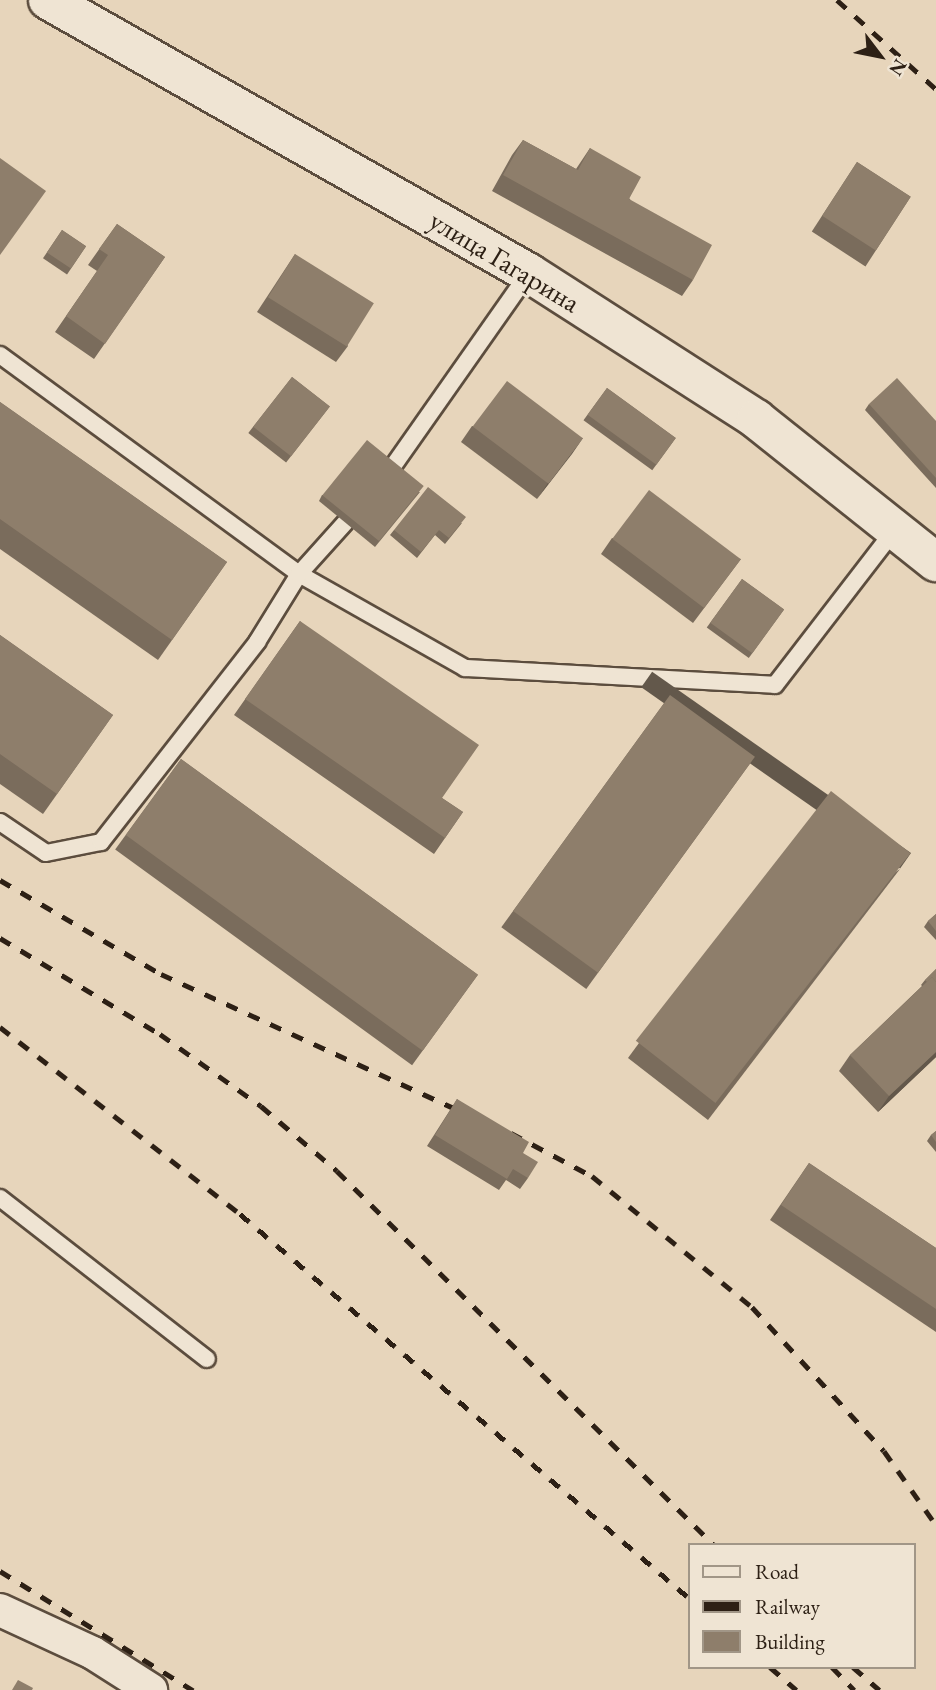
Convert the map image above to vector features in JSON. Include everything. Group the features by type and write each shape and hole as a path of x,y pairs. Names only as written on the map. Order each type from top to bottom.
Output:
{"street":[{"name":"улица Гагарина","path":"48,0 529,273 756,419 897,526 936,562"},
{"path":"3,1620 93,1653 151,1690"}],"lane":[{"path":"391,469 529,273"},
{"path":"0,355 299,574 465,668 775,685 897,526"},
{"path":"0,822 46,853 101,842 257,642 299,574 345,523"},
{"path":"0,1198 207,1359"}],"building":[{"path":"523,140 578,170 590,148 641,177 629,199 712,245 693,280 503,175"},
{"path":"0,158 46,191 0,255"},
{"path":"857,162 911,197 876,251 822,216"},
{"path":"117,224 165,257 105,344 66,316 108,255 99,249"},
{"path":"62,230 86,246 71,269 47,252"},
{"path":"295,254 374,303 347,347 268,297"},
{"path":"292,377 330,407 291,456 253,427"},
{"path":"897,378 936,421 936,478 869,404"},
{"path":"507,381 583,438 549,484 473,427"},
{"path":"607,388 676,438 656,465 588,415"},
{"path":"0,402 227,562 172,640 0,519"},
{"path":"367,440 424,486 379,541 322,495"},
{"path":"428,487 466,517 449,538 439,530 421,552 394,530"},
{"path":"649,490 741,559 704,608 612,539"},
{"path":"742,579 784,610 752,653 710,623"},
{"path":"300,621 479,745 442,798 463,812 445,838 245,699"},
{"path":"0,635 113,715 57,794 0,754"},
{"path":"670,695 755,757 598,973 513,911"},
{"path":"181,759 478,975 423,1051 126,835"},
{"path":"831,791 911,853 715,1103 636,1041"},
{"path":"936,914 936,931 928,921"},
{"path":"936,969 936,982 932,977 927,982 925,980"},
{"path":"932,977 936,982 936,1052 889,1096 850,1055"},
{"path":"457,1099 529,1142 523,1153 538,1162 528,1178 513,1169 507,1179 435,1135"},
{"path":"809,1163 936,1248 936,1309 781,1205"},
{"path":"18,1680 33,1688 32,1690 12,1690"}],"railway":[{"path":"837,0 936,89"},
{"path":"0,880 161,974 469,1115"},
{"path":"0,938 160,1034 261,1106 337,1171 712,1543"},
{"path":"0,1027 240,1214 688,1597"},
{"path":"511,1133 592,1176 752,1307 884,1451 936,1525"},
{"path":"0,1571 193,1690"},
{"path":"772,1669 796,1690"},
{"path":"834,1669 854,1690"},
{"path":"855,1669 879,1690"}]}
